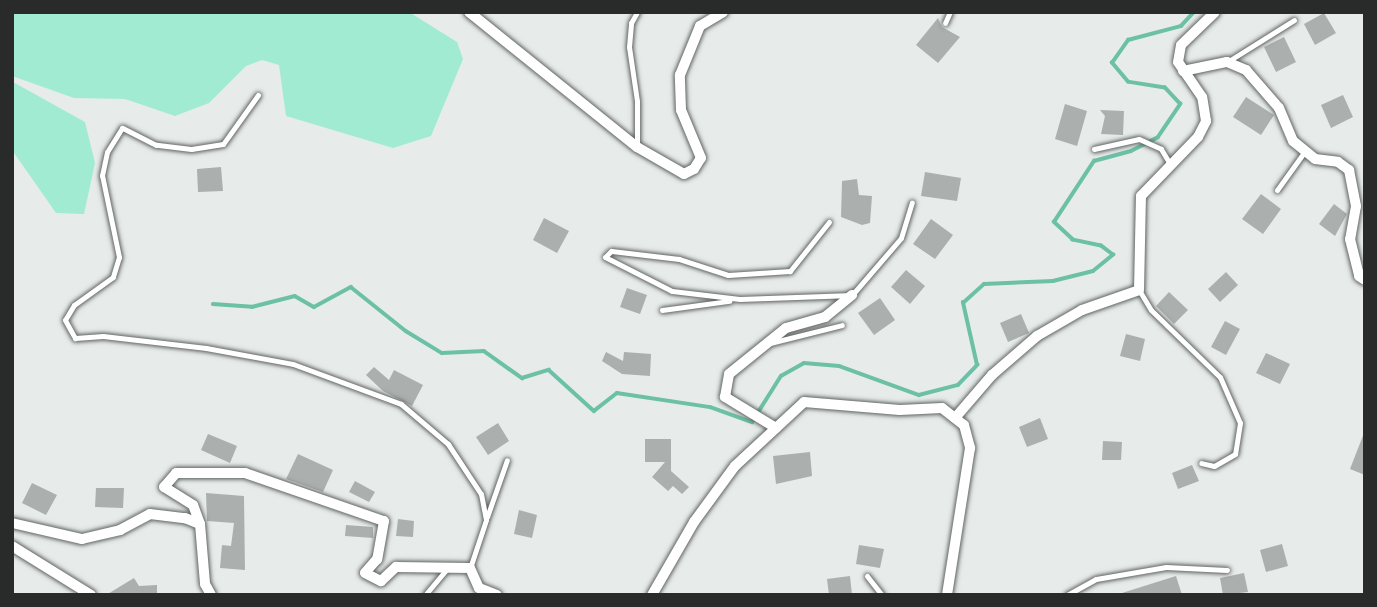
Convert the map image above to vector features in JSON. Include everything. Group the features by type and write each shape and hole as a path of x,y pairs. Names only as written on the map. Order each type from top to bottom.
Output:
{"street":[{"path":"469,12 636,147 684,174 694,169 701,158 681,110 680,75 700,26 723,12"},
{"path":"955,418 992,375 1037,336 1082,310 1139,290 1141,196 1198,136 1206,121 1202,97 1178,62 1181,45 1215,12"},
{"path":"1183,71 1227,62 1246,69 1279,108 1293,141 1315,159 1338,162 1349,170 1356,206 1350,239 1359,276 1365,280"},
{"path":"776,428 725,397 729,374 786,328 825,317 852,295"},
{"path":"652,595 694,523 735,466 804,402 900,410 942,408 964,425 970,448 947,595"},
{"path":"211,595 204,590 200,524 193,505 164,487 176,473 245,474 384,521 377,559 365,573 381,581 396,567 470,568 479,588 497,595"},
{"path":"12,523 82,539 120,530 150,514 200,524"},
{"path":"12,546 92,595"}],"lane":[{"path":"636,147 637,101 629,47 631,23 637,12"},
{"path":"945,23 950,12"},
{"path":"1227,62 1294,20"},
{"path":"258,95 223,144 191,149 156,145 122,128 107,152 102,175 119,257 113,277 74,305 65,320 75,338 103,336 193,347 293,364 401,404 448,444 481,494 486,520"},
{"path":"1094,149 1139,139 1161,149 1170,164"},
{"path":"1277,190 1305,151"},
{"path":"662,310 740,299 852,295 901,238 912,204"},
{"path":"740,299 672,292 604,257 611,251 680,259 728,275 790,271 829,222"},
{"path":"1139,290 1151,310 1220,377 1240,423 1235,454 1213,466 1201,463"},
{"path":"766,343 788,342 842,325"},
{"path":"470,568 507,460"},
{"path":"425,595 449,567"},
{"path":"1067,595 1096,579 1166,567 1227,570"},
{"path":"867,576 882,595"}],"green space":[{"path":"12,12 409,12 457,42 463,59 431,136 393,148 286,116 279,65 262,60 246,66 209,103 175,116 125,99 74,98 12,76"},
{"path":"13,82 85,122 95,163 84,214 56,213 12,150"}],"building":[{"path":"1324,13 1336,33 1315,45 1304,24"},
{"path":"938,18 942,27 960,37 938,63 916,45"},
{"path":"1284,37 1296,62 1276,72 1264,47"},
{"path":"1343,95 1353,117 1331,128 1321,105"},
{"path":"1246,97 1274,115 1261,135 1233,117"},
{"path":"1065,104 1087,111 1077,146 1055,139"},
{"path":"1100,110 1124,111 1123,135 1101,134 1105,116"},
{"path":"221,167 223,191 198,192 197,169"},
{"path":"925,172 961,178 957,201 921,196"},
{"path":"857,179 859,195 872,196 870,223 862,225 841,217 842,181"},
{"path":"1261,194 1281,209 1263,234 1242,219"},
{"path":"1334,204 1347,214 1335,236 1319,224"},
{"path":"544,218 569,231 557,253 533,240"},
{"path":"931,219 953,235 935,259 913,244"},
{"path":"906,270 925,286 910,304 891,287"},
{"path":"1226,272 1238,285 1220,302 1208,289"},
{"path":"627,288 647,295 640,314 620,307"},
{"path":"1169,292 1188,310 1174,324 1156,306"},
{"path":"880,298 895,320 874,335 858,313"},
{"path":"1021,314 1029,333 1008,342 1000,323"},
{"path":"1225,321 1240,329 1226,355 1211,347"},
{"path":"1126,334 1145,339 1140,361 1120,356"},
{"path":"606,352 623,361 624,352 651,354 650,376 622,374 602,361"},
{"path":"1266,353 1290,364 1280,384 1256,373"},
{"path":"374,367 389,380 394,370 423,385 412,406 383,391 366,375"},
{"path":"1040,418 1048,439 1027,447 1019,427"},
{"path":"498,423 509,441 488,455 476,437"},
{"path":"1365,433 1365,475 1350,469"},
{"path":"208,434 237,446 230,463 201,450"},
{"path":"645,439 671,439 671,471 689,487 682,494 673,486 668,491 652,477 665,462 645,462"},
{"path":"1103,441 1122,442 1121,460 1102,460"},
{"path":"810,452 812,476 776,484 773,456"},
{"path":"298,454 333,470 323,492 286,479"},
{"path":"1192,465 1199,481 1178,489 1172,473"},
{"path":"355,481 375,492 369,502 349,492"},
{"path":"32,483 57,495 46,515 22,503"},
{"path":"96,488 124,488 123,508 95,507"},
{"path":"206,493 244,496 245,570 220,568 222,545 231,546 234,523 207,521"},
{"path":"519,510 537,515 532,538 514,534"},
{"path":"398,519 414,521 413,537 396,536"},
{"path":"346,525 373,527 373,538 345,536"},
{"path":"1282,544 1288,566 1266,572 1260,550"},
{"path":"859,545 884,549 880,568 856,564"},
{"path":"1244,573 1248,592 1223,595 1220,578"},
{"path":"850,576 852,595 829,595 827,579"},
{"path":"1176,576 1182,595 1122,593"},
{"path":"134,578 139,586 157,585 157,595 106,595"}],"waterway":[{"path":"213,304 252,307 295,296 314,307 351,287 406,331 442,353 484,351 522,378 549,370 594,411 617,393 710,407 752,422 781,376 804,363 839,366 919,395 958,385 977,365 963,303 984,284 1053,281 1093,271 1113,255 1101,246 1073,240 1054,222 1094,161 1131,151 1158,137 1180,104 1165,88 1128,82 1112,63 1128,40 1181,26 1194,12"}]}
